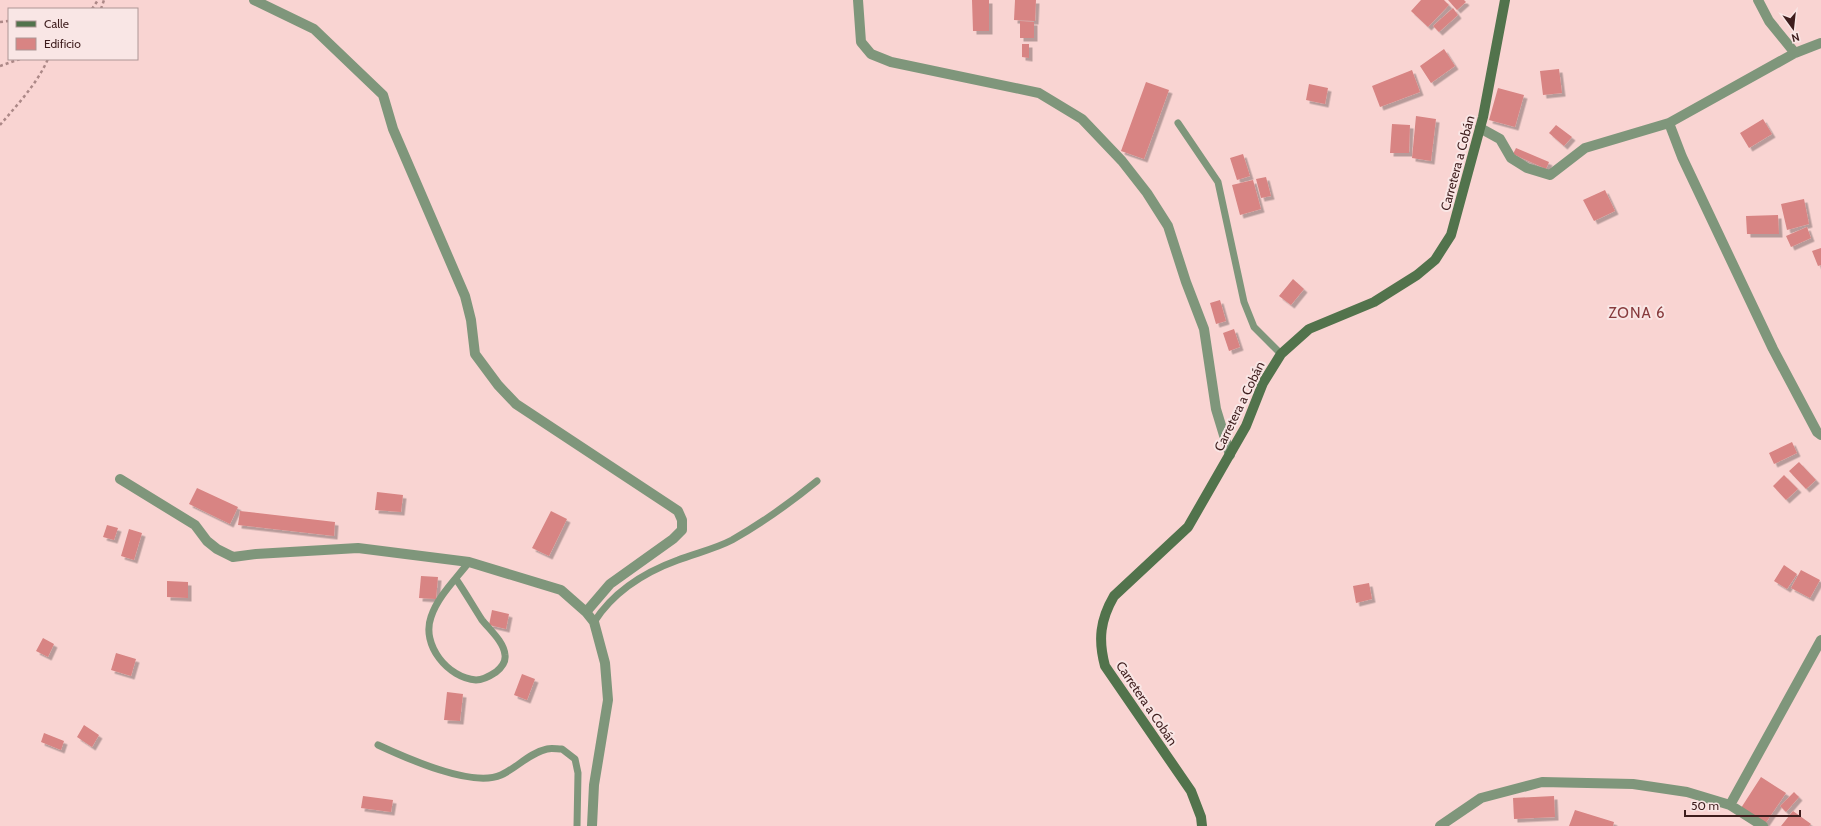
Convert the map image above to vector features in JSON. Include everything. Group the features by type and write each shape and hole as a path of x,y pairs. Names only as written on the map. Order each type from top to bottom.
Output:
{"street":[{"path":"254,0 314,29 383,95 393,129 465,296 471,320 475,354 498,385 516,404 678,511 682,520 682,530 610,584 586,612"},
{"path":"858,0 861,42 871,54 891,62 1039,93 1082,119 1122,161 1147,193 1168,226 1186,282 1204,329 1216,409 1230,455"},
{"name":"Carretera a Cobán","path":"1202,826 1201,817 1191,791 1105,666 1101,652 1100,638 1104,616 1114,596 1188,527 1246,426 1263,383 1281,354 1309,329 1374,302 1417,275 1434,260 1451,235 1480,128 1505,0"},
{"path":"1758,0 1769,21 1795,53"},
{"path":"1480,128 1500,139 1511,158 1527,168 1550,175 1585,148 1669,123 1795,53 1821,43"},
{"path":"1669,123 1682,157 1773,349 1817,432 1821,435"},
{"path":"120,479 195,525 207,541 217,550 233,557 256,554 358,548 469,562 561,590 586,612 594,622 605,662 608,700 594,785 592,826"},
{"path":"1730,805 1821,640"},
{"path":"1440,826 1482,798 1542,782 1633,784 1687,792 1730,805 1763,826"}],"lane":[{"path":"1178,123 1218,182 1241,288 1254,327 1281,354"},
{"path":"594,622 601,611 616,594 646,574 678,560 704,552 732,540 789,504 817,481"},
{"path":"456,579 482,619 501,644 506,656 502,668 490,676 477,680 458,675 441,661 428,637 430,618 442,595 469,562"},
{"path":"378,745 402,756 468,778 486,778 501,775 528,758 546,749 562,749 575,759 578,773 577,826"}],"path":[{"path":"0,66 17,60"},
{"path":"0,125 22,99 44,68 48,60"}],"building":[{"path":"972,0 989,0 989,31 973,31"},
{"path":"1015,0 1036,0 1035,21 1014,20"},
{"path":"1421,0 1444,0 1449,5 1428,27 1411,11"},
{"path":"1448,0 1464,0 1466,2 1457,10"},
{"path":"1453,8 1458,15 1439,32 1433,26"},
{"path":"1020,21 1034,22 1034,38 1020,38"},
{"path":"1022,44 1029,44 1029,58 1022,57"},
{"path":"1444,49 1455,66 1431,83 1420,66"},
{"path":"1559,69 1562,93 1543,95 1540,71"},
{"path":"1412,70 1420,92 1380,107 1372,86"},
{"path":"1146,82 1169,90 1144,159 1121,151"},
{"path":"1309,84 1328,88 1325,104 1306,100"},
{"path":"1498,88 1524,95 1515,127 1489,120"},
{"path":"1416,116 1436,119 1431,161 1412,158"},
{"path":"1763,119 1772,134 1749,148 1740,133"},
{"path":"1392,124 1410,125 1409,153 1390,153"},
{"path":"1556,125 1572,137 1564,146 1549,133"},
{"path":"1516,148 1549,162 1546,169 1513,154"},
{"path":"1243,154 1250,176 1237,180 1230,158"},
{"path":"1266,177 1271,196 1261,198 1256,179"},
{"path":"1253,180 1261,209 1240,215 1232,185"},
{"path":"1605,190 1615,211 1594,221 1583,200"},
{"path":"1804,199 1809,224 1787,230 1781,204"},
{"path":"1778,215 1779,234 1747,234 1746,216"},
{"path":"1807,227 1811,238 1791,247 1786,236"},
{"path":"1821,248 1821,265 1818,266 1812,251"},
{"path":"1293,279 1304,289 1291,305 1279,296"},
{"path":"1220,300 1226,321 1216,324 1210,303"},
{"path":"1234,329 1240,347 1229,351 1223,333"},
{"path":"1792,442 1797,453 1774,464 1769,453"},
{"path":"1799,462 1816,480 1806,489 1789,471"},
{"path":"1784,475 1798,489 1786,500 1773,486"},
{"path":"197,488 238,507 230,524 189,504"},
{"path":"377,492 403,495 401,512 375,510"},
{"path":"240,511 335,522 334,536 238,525"},
{"path":"551,511 567,519 549,556 532,548"},
{"path":"107,525 118,528 114,540 103,537"},
{"path":"129,529 142,533 134,560 121,556"},
{"path":"1784,565 1797,574 1787,589 1774,581"},
{"path":"1801,570 1820,580 1810,598 1791,588"},
{"path":"421,576 438,577 436,599 419,598"},
{"path":"167,581 188,582 188,598 167,597"},
{"path":"1369,583 1372,599 1356,603 1353,586"},
{"path":"492,610 509,614 506,629 489,625"},
{"path":"43,638 54,644 48,657 36,651"},
{"path":"116,653 136,659 131,676 111,670"},
{"path":"522,674 535,679 527,700 514,695"},
{"path":"447,692 463,694 460,721 444,720"},
{"path":"84,725 99,735 92,747 77,737"},
{"path":"44,733 64,741 61,750 41,742"},
{"path":"1761,777 1786,793 1765,824 1741,808"},
{"path":"1794,792 1799,797 1786,812 1780,806"},
{"path":"363,796 393,800 391,812 361,808"},
{"path":"1554,796 1555,817 1514,819 1513,798"},
{"path":"1575,810 1614,822 1613,826 1569,826"},
{"path":"1793,811 1811,824 1809,826 1781,826"}],"district":[{"name":"ZONA 6","path":"1637,313"}]}
